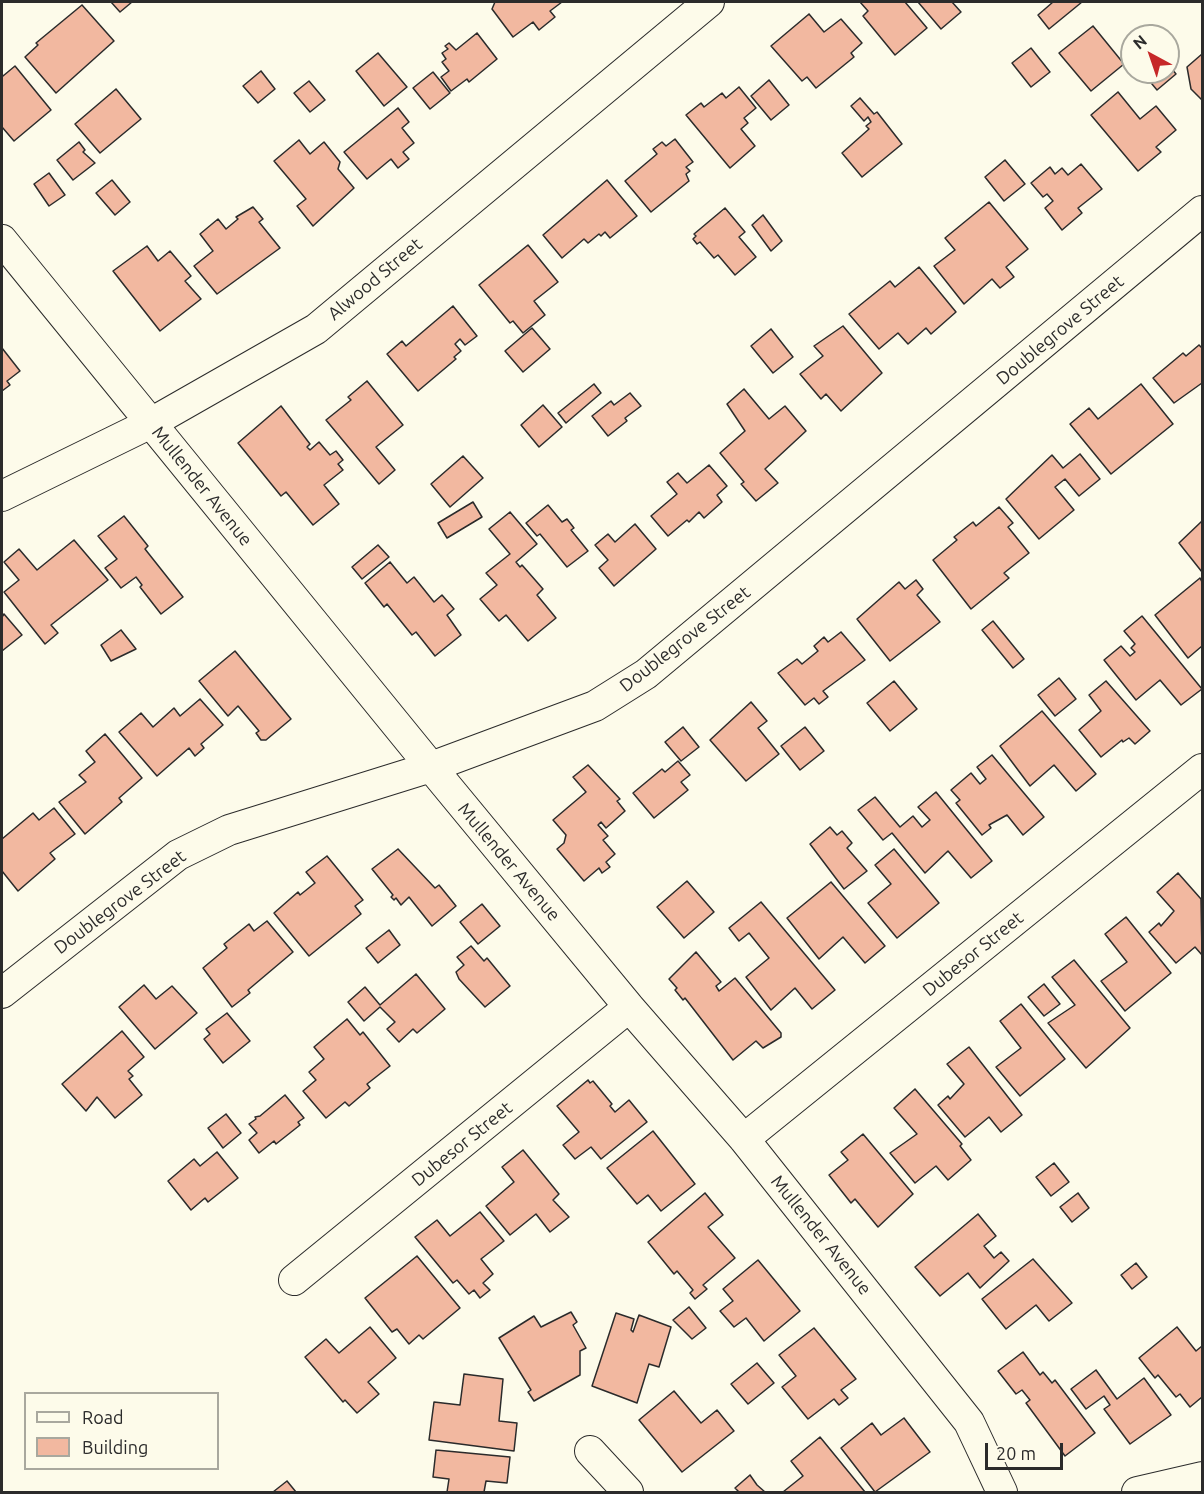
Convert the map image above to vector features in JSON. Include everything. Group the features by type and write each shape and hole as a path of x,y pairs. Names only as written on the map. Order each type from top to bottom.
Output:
{"street":[{"name":"Alwood Street","path":"2,496 151,423 316,328 709,2"},
{"name":"Doublegrove Street","path":"2,993 178,855 229,830 430,767 595,706 646,674 1203,211"},
{"name":"Mullender Avenue","path":"2,240 430,767 629,1007 744,1138 969,1422 1002,1492"},
{"name":"Dubesor Street","path":"744,1138 1203,769"},
{"name":"Dubesor Street","path":"294,1280 629,1007"},
{"path":"590,1451 628,1492"},
{"path":"1137,1492 1203,1477"}],"building":[{"path":"111,2 132,2 120,12"},
{"path":"495,2 562,2 550,11 555,17 539,30 533,22 513,37 492,9"},
{"path":"860,2 905,2 927,28 895,55 863,16 868,11"},
{"path":"918,2 952,2 961,12 941,29"},
{"path":"1053,2 1082,2 1049,29 1038,15"},
{"path":"82,5 114,41 56,93 25,57 38,45 36,43"},
{"path":"809,14 824,32 841,19 862,43 851,53 854,57 816,88 807,77 802,81 771,46"},
{"path":"1093,26 1120,59 1120,67 1091,91 1059,53"},
{"path":"477,33 497,59 469,82 467,79 451,91 441,77 449,71 442,62 446,59 442,53 448,49 445,46 449,43 456,50"},
{"path":"1031,48 1050,72 1031,87 1012,63"},
{"path":"378,53 407,87 384,106 356,71"},
{"path":"1202,54 1202,100 1191,89 1187,67"},
{"path":"15,66 51,110 14,141 2,127 2,74 3,76"},
{"path":"261,71 275,89 258,103 243,86"},
{"path":"433,72 450,93 430,109 413,88"},
{"path":"769,80 789,105 771,120 751,96"},
{"path":"309,81 325,100 310,112 294,93"},
{"path":"1152,84 1164,84 1157,90"},
{"path":"739,87 756,108 744,118 748,123 741,129 755,146 730,168 686,115 701,103 704,107 722,93 726,98"},
{"path":"116,89 141,119 100,153 75,124"},
{"path":"1118,92 1140,119 1156,106 1176,130 1156,147 1161,152 1138,171 1091,115"},
{"path":"860,98 874,114 877,112 902,144 862,177 842,153 869,129 866,126 871,122 868,117 864,121 851,106"},
{"path":"398,108 409,122 402,128 414,143 403,152 409,159 398,168 391,159 367,179 344,152"},
{"path":"675,139 693,162 686,167 690,171 686,174 689,181 651,212 625,181 657,154 653,149 662,142 666,146"},
{"path":"299,140 310,154 324,142 340,162 338,169 354,188 313,226 297,206 306,199 274,161"},
{"path":"79,142 85,150 83,152 95,163 73,180 57,160"},
{"path":"1005,160 1025,184 1004,201 985,177"},
{"path":"1081,164 1102,189 1078,208 1082,213 1062,230 1045,208 1053,201 1047,194 1043,197 1031,183 1050,167 1055,174 1062,168 1068,175"},
{"path":"49,173 65,195 49,206 34,184"},
{"path":"112,180 130,202 115,215 96,193"},
{"path":"607,180 637,216 610,238 605,232 588,243 584,239 562,258 543,235"},
{"path":"989,202 1028,249 1006,267 1014,277 1000,288 992,279 964,304 934,266 955,250 945,238"},
{"path":"253,207 263,219 259,222 280,248 217,294 194,266 213,251 200,234 218,219 226,229 238,219 236,217"},
{"path":"725,208 745,232 739,237 756,257 735,275 718,255 714,258 700,242 697,244 693,239 696,236 694,234"},
{"path":"763,215 782,241 771,251 752,225"},
{"path":"528,245 558,282 534,301 545,315 523,333 513,321 510,323 479,285"},
{"path":"147,246 158,261 170,251 191,276 185,281 201,299 160,331 113,271"},
{"path":"919,267 956,312 931,334 926,328 908,344 898,333 879,349 849,314 890,281 895,287"},
{"path":"453,306 477,336 465,345 460,339 455,344 461,351 454,357 456,359 418,391 387,354 402,341 406,346"},
{"path":"843,326 882,373 841,411 826,394 821,399 800,374 823,356 814,346"},
{"path":"532,328 550,349 523,372 505,351"},
{"path":"771,329 793,357 773,373 751,346"},
{"path":"1199,345 1202,348 1202,383 1174,403 1153,378 1183,353 1186,356"},
{"path":"2,348 20,371 7,381 10,385 2,391"},
{"path":"367,381 403,425 376,447 395,470 379,484 326,420 351,400 348,397"},
{"path":"594,384 601,393 566,423 558,413"},
{"path":"1141,384 1173,424 1111,474 1070,424 1089,408 1098,419"},
{"path":"744,389 769,419 785,406 806,431 765,469 778,483 756,501 720,453 745,431 727,404"},
{"path":"630,393 641,406 625,418 627,421 608,436 592,416 611,401 614,405"},
{"path":"543,405 562,427 539,447 521,425"},
{"path":"281,406 310,444 307,447 310,450 319,442 330,455 336,451 343,460 338,464 343,470 324,485 339,504 313,525 286,492 281,496 238,443"},
{"path":"1080,454 1100,479 1079,496 1065,479 1055,487 1074,510 1039,539 1006,499 1052,455 1063,468"},
{"path":"463,456 483,478 450,507 431,484"},
{"path":"709,465 727,486 717,495 722,502 704,518 699,512 668,536 651,516 677,494 667,482 678,473 687,483"},
{"path":"473,502 482,517 447,538 438,523"},
{"path":"548,505 562,522 567,519 574,528 571,530 588,551 567,567 540,534 537,536 526,523"},
{"path":"999,507 1013,523 1008,527 1029,553 1004,573 1009,578 971,609 933,560 957,540 954,537 973,522 976,526"},
{"path":"510,512 537,544 516,562 520,567 522,565 543,589 537,595 556,618 528,641 506,615 499,621 480,599 497,585 486,573 510,554 489,529"},
{"path":"124,516 148,546 145,549 183,597 161,614 140,587 142,585 136,577 121,588 105,568 117,559 98,536"},
{"path":"1202,521 1202,572 1179,543"},
{"path":"635,524 656,549 614,586 599,568 608,560 595,545 608,534 615,542"},
{"path":"74,540 108,580 51,625 58,633 45,644 4,592 19,580 4,562 19,549 37,570"},
{"path":"378,545 389,557 362,579 352,567"},
{"path":"390,562 407,583 414,577 434,602 442,595 454,609 447,615 461,635 435,656 416,632 412,635 387,604 384,607 365,583"},
{"path":"1200,578 1202,582 1202,646 1188,658 1155,615"},
{"path":"916,580 923,589 917,595 940,622 890,661 857,619 899,582 905,589"},
{"path":"4,614 22,635 2,651 2,617"},
{"path":"1142,616 1202,689 1181,705 1160,680 1136,700 1104,660 1121,646 1130,656 1135,652 1131,648 1135,644 1124,631"},
{"path":"993,621 1024,659 1013,668 982,630"},
{"path":"121,630 136,649 111,661 101,645"},
{"path":"841,632 865,660 823,691 828,697 819,704 814,698 805,705 778,673 797,659 802,664 818,651 814,646 824,637 828,642"},
{"path":"235,651 291,719 266,740 261,740 256,733 259,731 238,706 228,716 199,681"},
{"path":"1059,678 1076,699 1055,716 1038,695"},
{"path":"894,681 917,709 890,731 867,703"},
{"path":"1106,681 1150,731 1135,744 1129,738 1123,742 1122,740 1101,757 1079,730 1101,711 1089,695"},
{"path":"200,699 223,725 201,744 204,748 195,756 189,748 157,776 119,732 141,713 153,727 174,708 180,716"},
{"path":"751,702 767,721 758,728 779,754 746,781 710,740"},
{"path":"1042,711 1096,774 1076,791 1054,765 1030,786 1000,746"},
{"path":"683,727 699,747 681,761 665,742"},
{"path":"805,727 824,751 800,770 781,746"},
{"path":"105,734 142,778 119,798 122,802 85,834 59,802 86,782 79,775 95,762 86,751"},
{"path":"992,755 1044,817 1023,835 1007,815 989,825 991,828 982,835 956,803 960,800 951,790 971,773 980,784 986,779 977,767"},
{"path":"678,761 690,775 681,782 688,790 654,818 633,793 662,769 665,772"},
{"path":"588,765 620,799 617,801 625,811 606,828 601,822 598,825 608,836 603,840 615,854 606,862 610,867 602,873 599,868 584,881 557,849 564,843 566,835 553,820 586,792 573,777"},
{"path":"936,792 992,861 971,878 948,851 925,873 892,833 883,840 858,810 875,797 900,827 913,816 922,827 930,820 918,807"},
{"path":"54,808 75,834 50,853 55,859 18,891 2,871 2,839 33,813 39,820"},
{"path":"830,827 837,835 842,831 852,843 847,848 867,871 844,889 810,844"},
{"path":"398,849 435,888 439,885 456,906 432,926 409,897 401,905 396,898 394,900 391,897 393,895 372,869"},
{"path":"894,849 939,903 897,938 868,903 891,884 875,865"},
{"path":"327,856 363,900 355,906 361,914 309,956 274,913 298,892 300,895 315,883 306,872"},
{"path":"1178,873 1201,899 1202,955 1195,947 1176,963 1149,932 1159,923 1161,926 1174,911 1157,892"},
{"path":"687,881 714,912 684,938 657,907"},
{"path":"831,882 885,946 865,963 843,937 819,959 787,918"},
{"path":"761,902 835,990 812,1009 795,988 771,1010 746,977 769,958 749,933 739,941 729,928"},
{"path":"482,904 500,926 478,944 460,922"},
{"path":"1126,917 1171,973 1125,1011 1101,981 1127,962 1105,934"},
{"path":"267,921 293,952 248,990 250,993 232,1007 203,968 227,948 224,944 249,924 254,931"},
{"path":"389,930 400,945 378,963 366,948"},
{"path":"471,946 484,961 487,958 510,986 485,1007 459,979 456,972 464,965 457,957"},
{"path":"696,952 721,982 716,986 719,991 735,978 781,1033 781,1037 763,1048 756,1041 733,1060 685,998 683,1000 675,990 677,988 669,979"},
{"path":"1074,960 1130,1028 1086,1068 1048,1023 1075,1005 1052,977"},
{"path":"416,974 445,1009 417,1033 413,1029 399,1042 387,1029 395,1022 380,1007 364,1021 348,1002 365,987 380,1005"},
{"path":"1044,984 1060,1004 1044,1016 1028,997"},
{"path":"144,985 156,999 172,986 197,1013 155,1049 119,1007"},
{"path":"1021,1004 1065,1059 1020,1096 996,1067 1021,1048 1000,1021"},
{"path":"227,1013 250,1041 223,1063 204,1039 210,1034 206,1029"},
{"path":"347,1019 360,1035 363,1032 390,1066 367,1084 370,1088 349,1106 345,1102 326,1118 303,1091 316,1080 309,1072 324,1059 314,1047"},
{"path":"122,1031 144,1057 128,1071 133,1076 129,1079 142,1095 115,1118 97,1097 86,1111 62,1084"},
{"path":"969,1047 1022,1115 1001,1132 989,1117 965,1137 938,1105 948,1096 950,1099 964,1084 947,1064"},
{"path":"588,1080 590,1083 593,1081 612,1104 610,1106 615,1112 629,1100 647,1122 601,1159 591,1147 575,1159 563,1145 579,1132 557,1106"},
{"path":"915,1089 962,1144 960,1146 971,1160 948,1180 936,1166 915,1183 890,1153 917,1134 894,1108"},
{"path":"285,1095 304,1118 298,1122 300,1125 276,1144 274,1141 259,1153 249,1140 257,1133 249,1124"},
{"path":"226,1114 241,1133 223,1148 208,1128"},
{"path":"653,1131 695,1184 661,1211 648,1195 637,1204 607,1168"},
{"path":"863,1134 913,1194 878,1227 855,1199 851,1203 829,1175 848,1160 841,1152"},
{"path":"523,1150 559,1194 553,1200 569,1217 550,1232 536,1214 510,1235 486,1206 514,1182 502,1167"},
{"path":"217,1152 238,1178 208,1202 205,1198 191,1210 168,1181 194,1159 200,1166"},
{"path":"1054,1163 1069,1182 1051,1196 1036,1177"},
{"path":"705,1193 723,1215 708,1227 735,1258 703,1285 707,1289 695,1299 690,1293 693,1290 677,1271 674,1274 648,1242"},
{"path":"1078,1193 1089,1208 1072,1222 1060,1207"},
{"path":"480,1212 504,1241 481,1259 493,1274 483,1283 490,1290 480,1298 474,1290 469,1294 457,1280 453,1283 415,1237 437,1220 450,1236"},
{"path":"978,1214 996,1236 984,1246 994,1258 1001,1252 1009,1261 980,1288 968,1273 940,1296 915,1267"},
{"path":"417,1256 460,1308 423,1339 419,1335 409,1344 397,1329 392,1332 365,1298"},
{"path":"1033,1259 1072,1303 1049,1321 1036,1305 1006,1329 982,1299"},
{"path":"758,1260 800,1311 764,1341 746,1318 734,1327 720,1311 733,1301 723,1289"},
{"path":"1136,1263 1147,1277 1132,1289 1121,1275"},
{"path":"689,1307 706,1328 692,1339 673,1320"},
{"path":"571,1312 577,1322 573,1325 586,1348 580,1351 580,1375 534,1401 528,1392 531,1390 499,1338 534,1316 541,1327"},
{"path":"616,1313 634,1319 631,1330 633,1332 639,1315 671,1327 659,1367 649,1364 637,1403 592,1386"},
{"path":"370,1327 396,1358 368,1382 379,1394 357,1413 345,1400 343,1402 305,1357 326,1339 339,1353"},
{"path":"1177,1327 1196,1351 1202,1346 1202,1397 1190,1407 1180,1394 1176,1397 1158,1375 1155,1378 1139,1358"},
{"path":"814,1328 856,1379 841,1390 848,1398 839,1405 834,1399 808,1419 782,1387 796,1376 779,1355"},
{"path":"1023,1352 1040,1375 1043,1372 1052,1383 1055,1380 1095,1433 1065,1456 1026,1403 1030,1400 1022,1390 1016,1394 998,1371"},
{"path":"757,1363 774,1383 748,1404 731,1384"},
{"path":"1096,1370 1117,1399 1144,1378 1171,1415 1130,1444 1104,1409 1110,1405 1104,1396 1086,1409 1071,1389"},
{"path":"464,1374 503,1379 499,1421 517,1423 514,1451 429,1440 434,1402 460,1405"},
{"path":"674,1391 701,1423 717,1410 734,1431 682,1472 639,1420"},
{"path":"904,1418 930,1452 875,1492 841,1448 872,1423 881,1435"},
{"path":"820,1437 865,1492 783,1492 803,1476 791,1461"},
{"path":"436,1450 510,1457 507,1483 486,1481 484,1492 447,1492 449,1479 433,1477"},
{"path":"750,1475 765,1492 739,1492 735,1488"},
{"path":"287,1481 296,1492 273,1492"}]}
